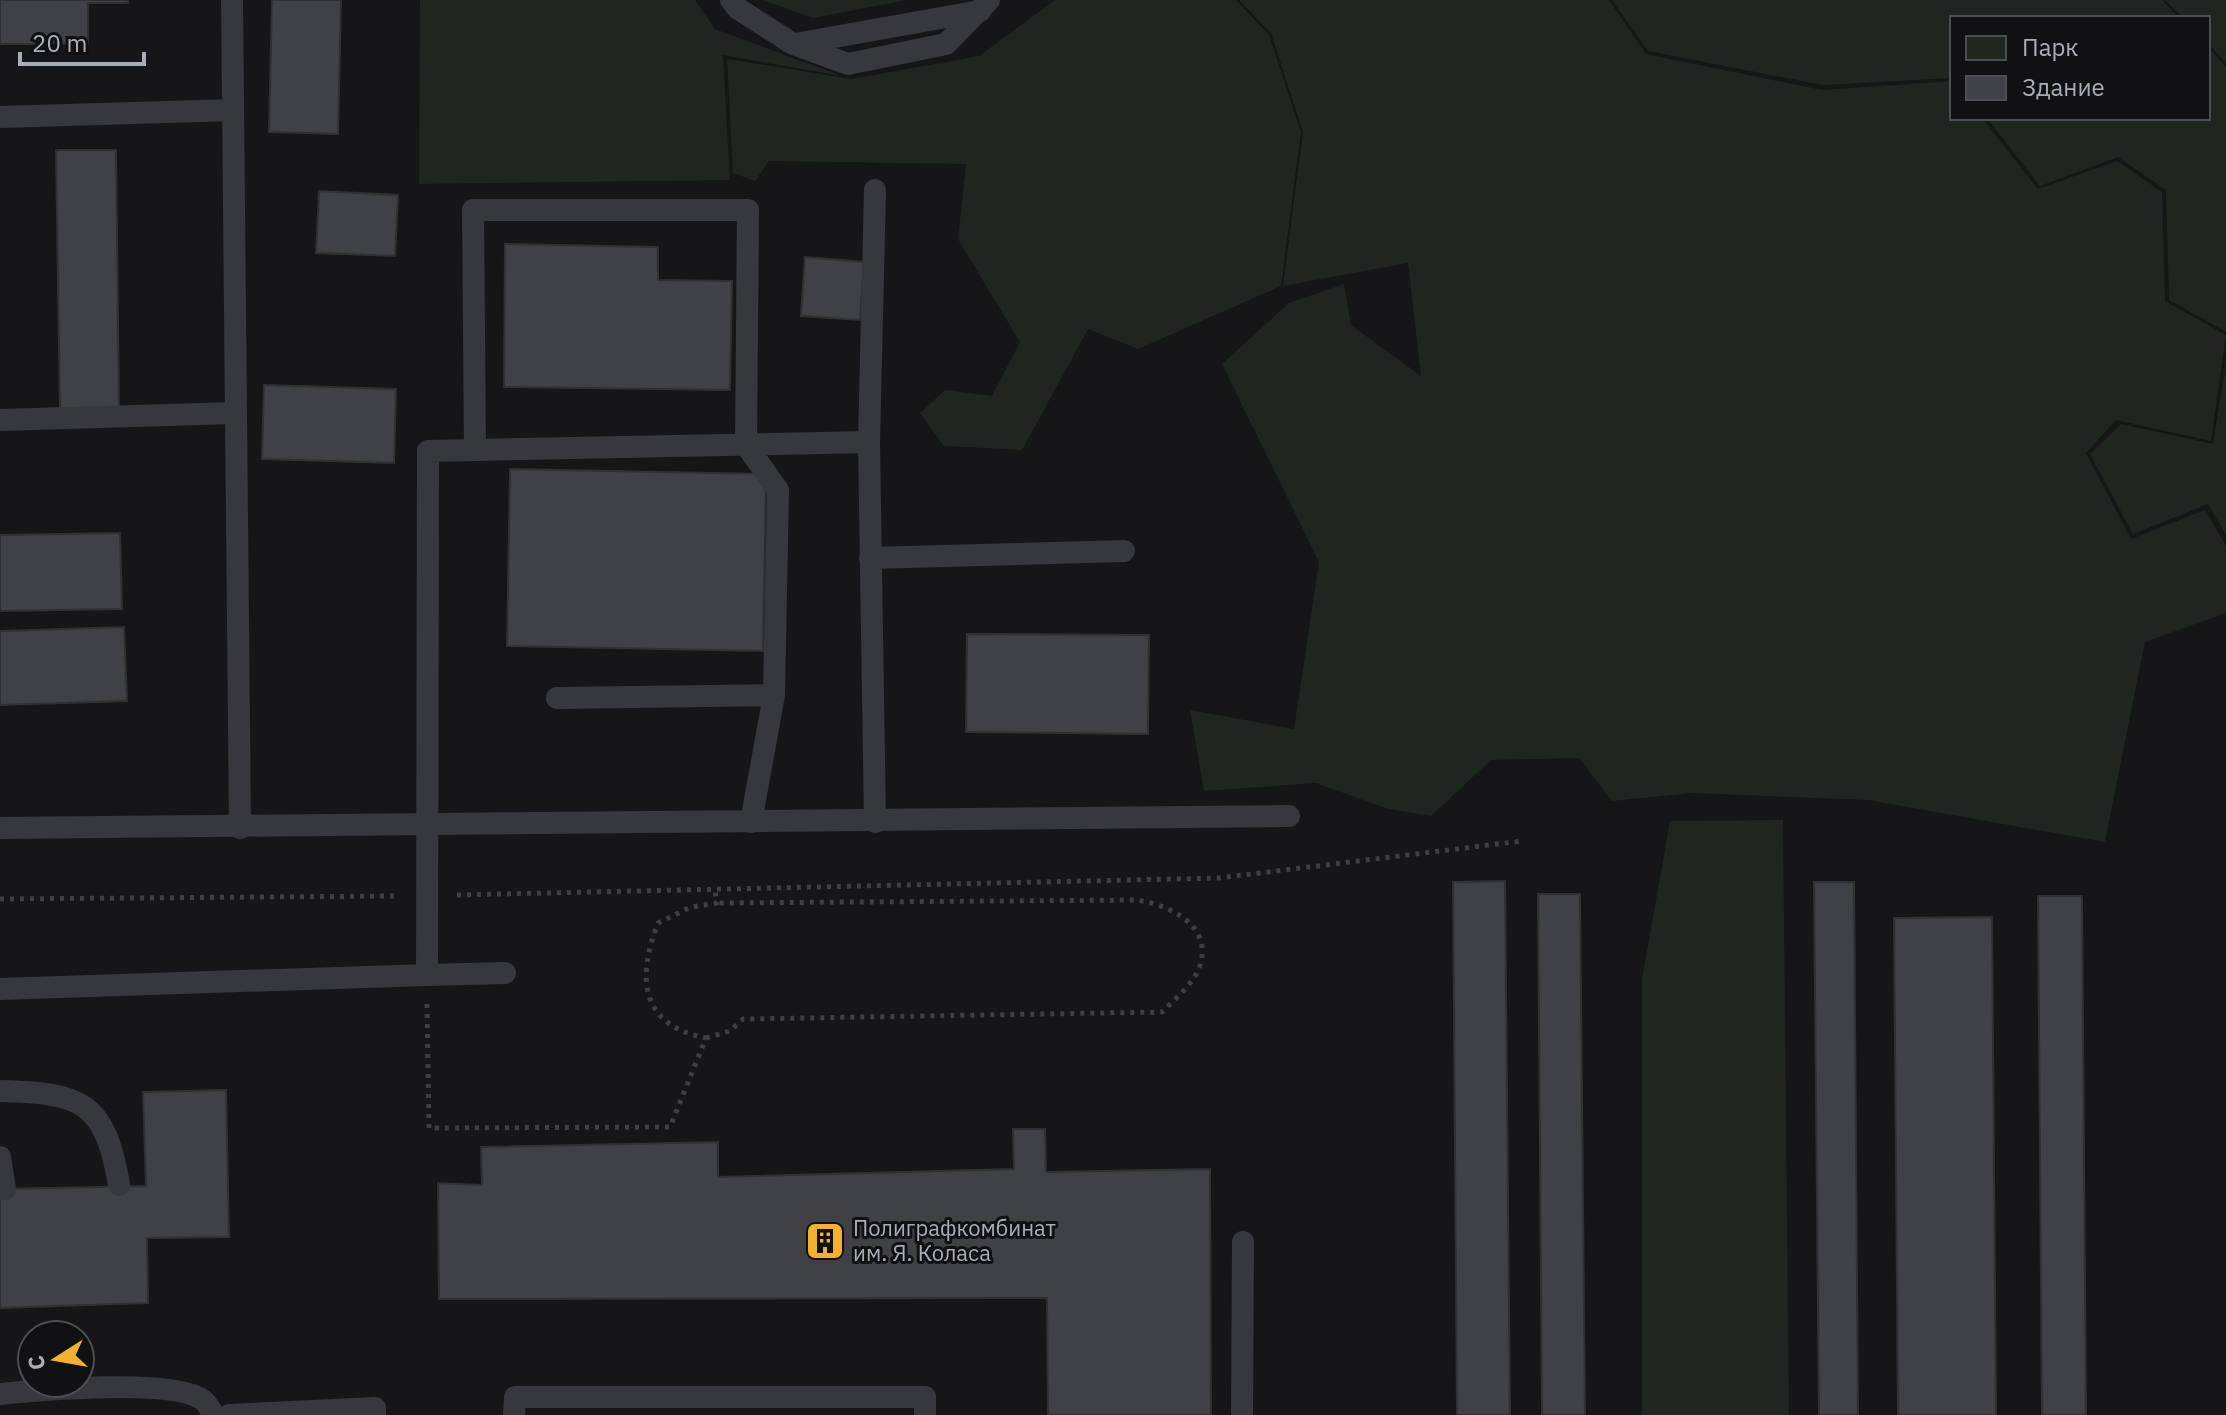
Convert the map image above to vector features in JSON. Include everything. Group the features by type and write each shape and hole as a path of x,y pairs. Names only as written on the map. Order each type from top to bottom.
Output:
{"lane":[{"path":"232,0 240,828"},
{"path":"731,0 737,8 793,44 848,64 946,44 984,5"},
{"path":"0,117 233,110"},
{"path":"875,190 869,442 875,822"},
{"path":"475,450 473,210 748,210 746,445 778,490 774,695 751,822"},
{"path":"0,420 235,413"},
{"path":"427,975 428,451 869,442"},
{"path":"870,558 1124,551"},
{"path":"557,698 774,695"},
{"path":"0,828 1289,816"},
{"path":"0,989 505,973"},
{"path":"0,1091 55,1092 82,1104 100,1123 107,1137 119,1185"},
{"path":"0,1157 5,1189"},
{"path":"1242,1415 1243,1242"},
{"path":"0,1394 61,1388 173,1390 203,1400 214,1415"},
{"path":"514,1415 515,1397 651,1406 925,1397 925,1415"},
{"path":"229,1415 375,1408 375,1415"}],"path":[{"path":"0,899 425,895 1219,878 1522,841"},
{"path":"715,890 717,903"},
{"path":"1137,900 1159,904 1184,916 1201,940 1201,964 1185,989 1162,1012 743,1019 730,1031 706,1038 682,1033 657,1013 643,982 646,955 658,923 691,907 717,903 1137,900"},
{"path":"427,975 429,1128 670,1127 706,1038"}],"green space":[{"path":"420,0 695,0 715,29 842,76 723,55 730,180 419,184"},
{"path":"762,0 907,0 813,18"},
{"path":"1055,0 1236,0 1269,35 1301,132 1281,286 1138,349 1088,329 1022,450 944,446 920,413 945,390 992,396 1020,342 958,239 966,164 769,161 755,181 733,173 727,59 852,79 979,56"},
{"path":"1239,0 1609,0 1646,54 1822,90 1950,81 1950,120 1984,120 2038,189 2117,161 2162,192 2165,301 2226,335 2211,441 2116,420 2086,453 2131,539 2205,510 2226,546 2226,613 2145,642 2105,842 1868,800 1693,793 1612,801 1579,758 1491,760 1431,816 1388,809 1316,783 1204,791 1190,710 1294,729 1319,562 1222,364 1289,303 1344,284 1351,325 1421,376 1408,263 1283,286 1303,132 1271,33"},
{"path":"1612,0 2162,0 2177,16 1950,16 1950,78 1823,85 1648,51"},
{"path":"2165,0 2226,0 2226,63 2210,45 2210,16 2181,16"},
{"path":"2210,49 2226,67 2226,332 2169,300 2166,190 2118,157 2040,186 1989,120 2210,120"},
{"path":"2226,364 2226,535 2208,504 2133,534 2090,454 2121,424 2213,444"},
{"path":"1783,820 1789,1415 1642,1415 1642,979 1670,821"}],"building":[{"path":"0,0 128,0 128,3 88,3 88,44 0,44"},
{"path":"272,0 341,0 338,134 269,132"},
{"path":"56,150 116,150 119,411 60,412"},
{"path":"319,191 398,195 395,256 316,253"},
{"path":"505,244 658,247 658,280 732,281 730,390 504,387"},
{"path":"805,257 864,262 860,320 801,316"},
{"path":"264,385 396,389 394,463 262,459"},
{"path":"510,469 766,474 763,651 507,646"},
{"path":"120,533 122,609 0,611 0,535"},
{"path":"124,627 127,701 0,705 0,631"},
{"path":"967,634 1149,635 1148,734 966,732"},
{"path":"1505,881 1510,1415 1457,1415 1453,882"},
{"path":"1814,882 1854,882 1858,1415 1819,1415"},
{"path":"1538,894 1580,894 1585,1415 1542,1415"},
{"path":"2038,896 2082,896 2086,1415 2042,1415"},
{"path":"1992,917 1996,1415 1898,1415 1894,918"},
{"path":"226,1090 229,1237 147,1238 148,1303 0,1308 0,1189 146,1186 143,1092"},
{"name":"Полиграфкомбинат им. Я. Коласа","path":"1013,1129 1045,1129 1046,1172 1210,1169 1211,1415 1048,1415 1047,1298 439,1299 438,1183 482,1185 481,1147 718,1142 718,1177 1014,1169"}],"place":[{"name":"Полиграфкомбинат им. Я. Коласа","path":"825,1241"}]}
